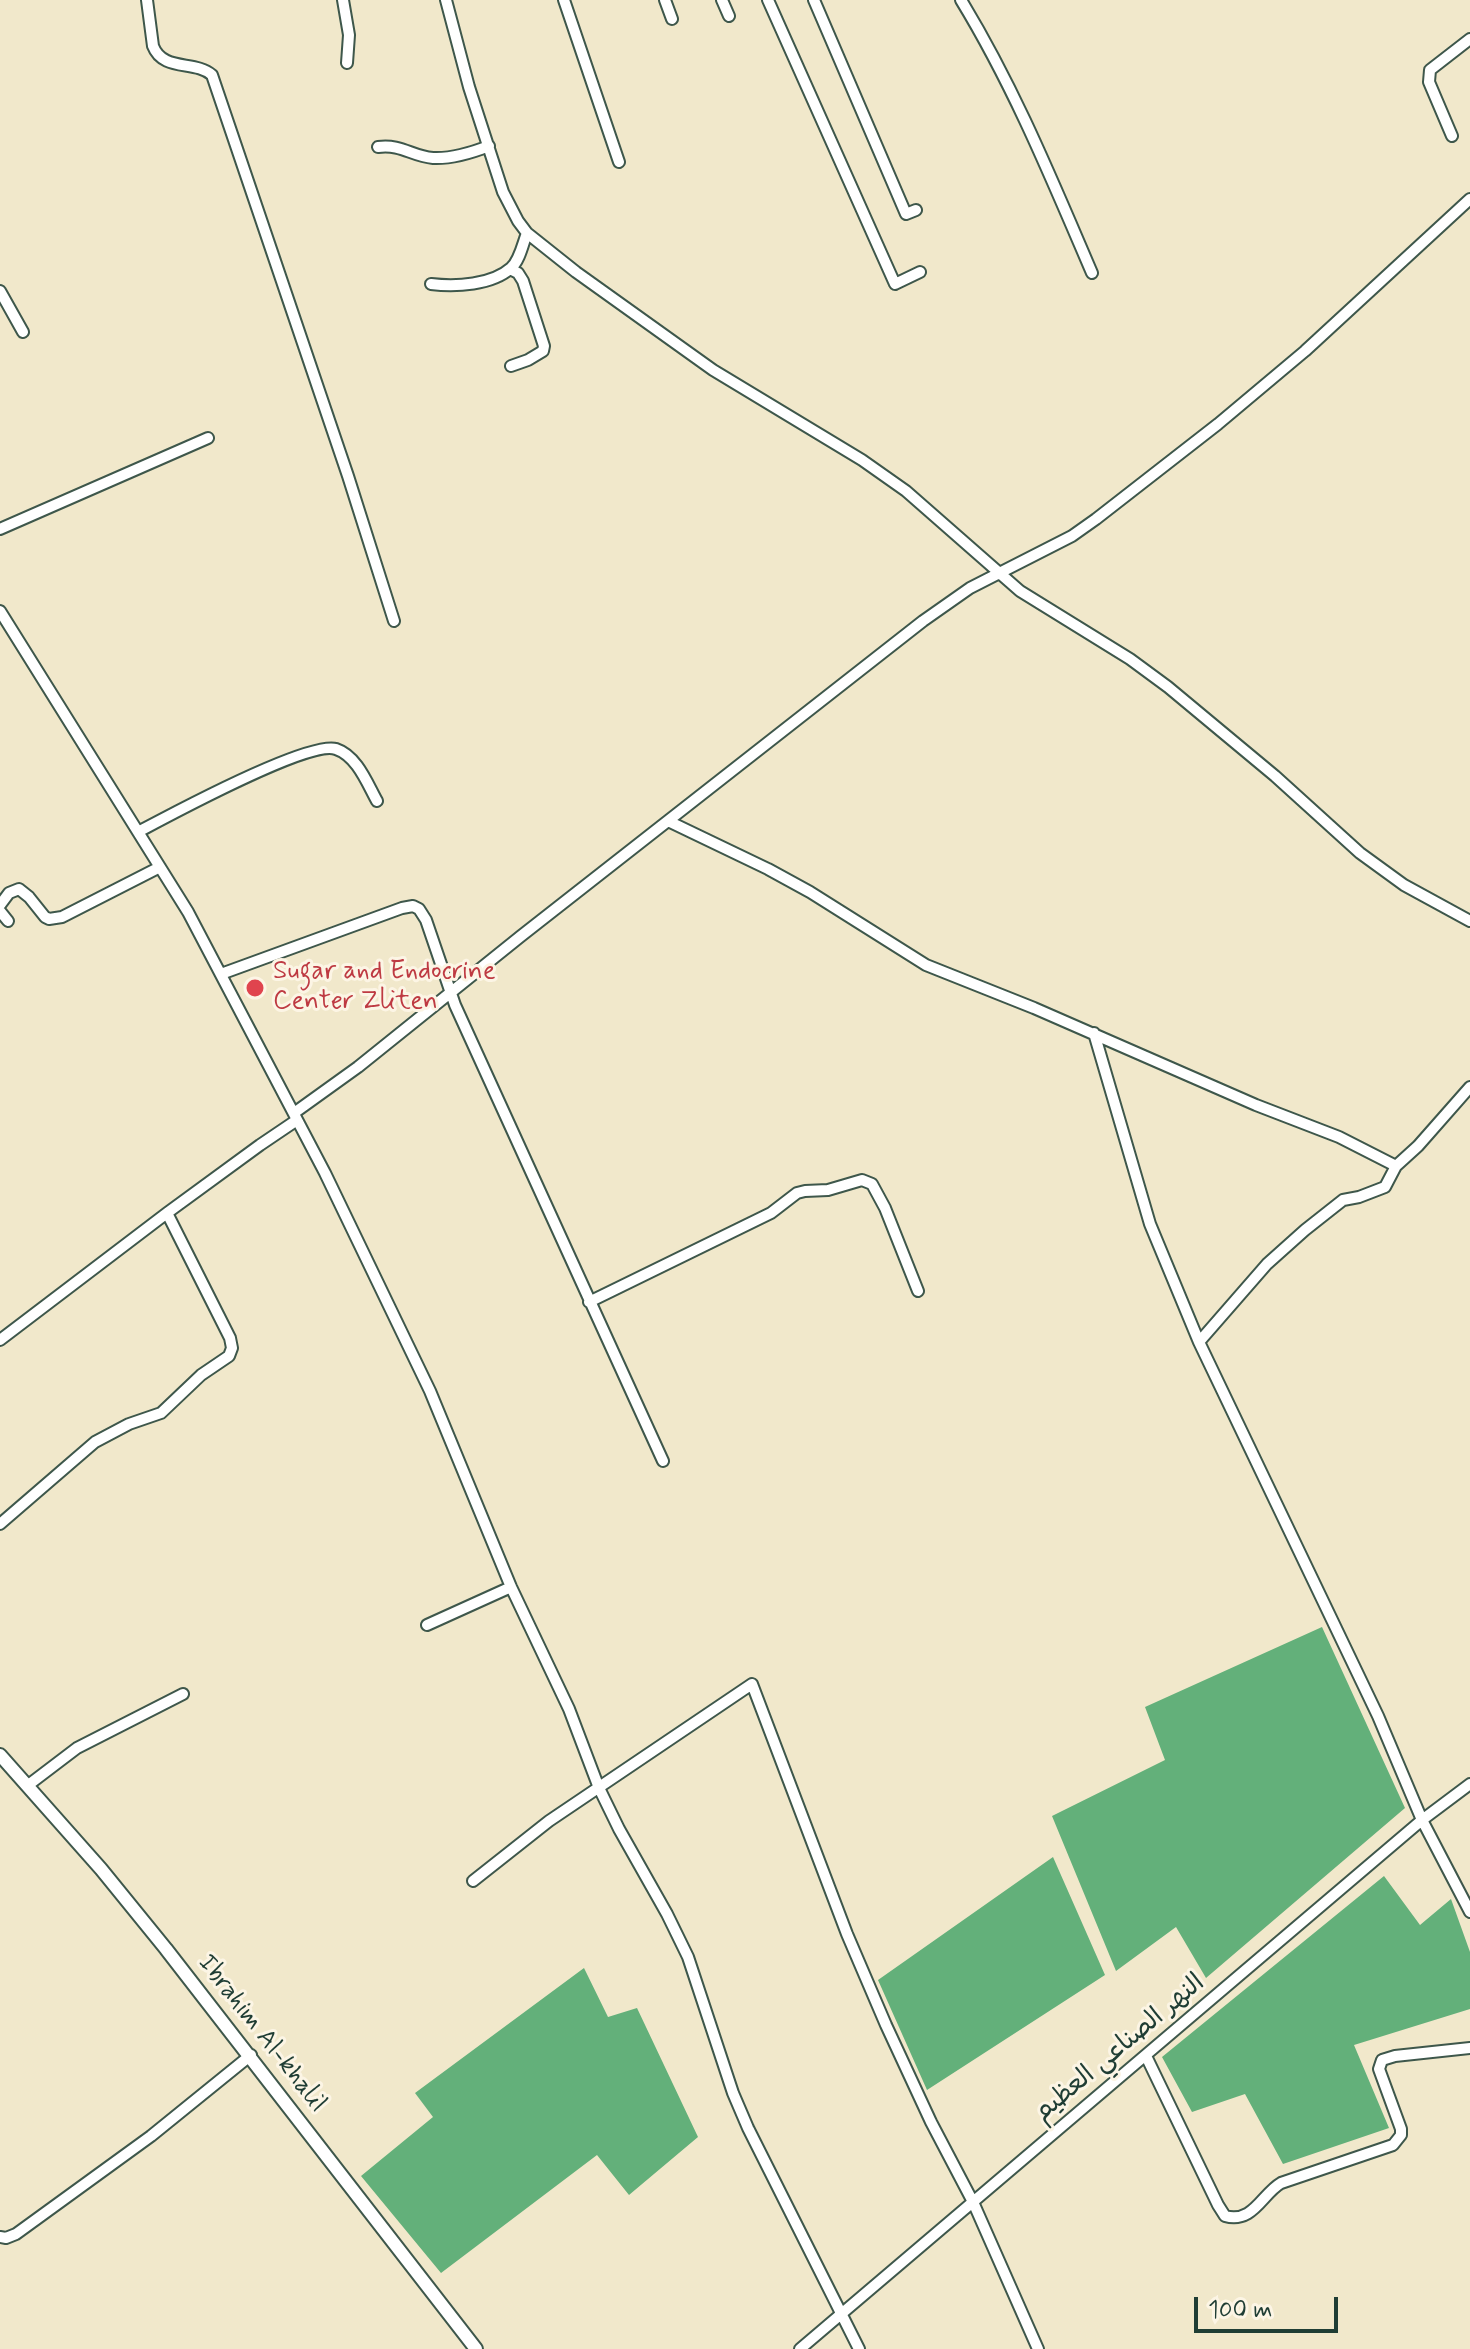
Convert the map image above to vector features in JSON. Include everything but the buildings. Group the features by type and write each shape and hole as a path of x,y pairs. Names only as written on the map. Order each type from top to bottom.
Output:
{"street":[{"path":"147,0 155,53 166,61 208,70 212,75 353,490 394,621"},
{"path":"343,0 349,35 347,63"},
{"path":"446,0 465,73 503,192 527,233 713,370 884,475 1020,591 1149,672 1275,776 1360,853 1404,885 1470,921"},
{"path":"564,0 619,162"},
{"path":"665,0 672,19"},
{"path":"722,0 729,16"},
{"path":"768,0 895,284 920,272"},
{"path":"814,0 906,214 916,210"},
{"path":"961,0 1014,94 1092,273"},
{"path":"1452,136 1429,82 1430,70 1470,39"},
{"path":"378,147 394,145 434,158 467,155 489,146"},
{"path":"0,1340 295,1117 923,621 997,572 1084,529 1305,351 1470,199"},
{"path":"431,284 473,283 510,269 527,233"},
{"path":"510,269 518,273 523,281 544,346 539,355 511,366"},
{"path":"0,291 23,332"},
{"path":"0,529 208,438"},
{"path":"0,611 188,912 325,1173 430,1391 511,1587 569,1709 599,1788 688,1957 733,2093 859,2349"},
{"path":"138,832 221,788 326,748 347,754 377,801"},
{"path":"668,821 810,892 926,965 1339,1137 1396,1166"},
{"path":"0,905 9,893 19,889 45,917 62,917 160,867"},
{"path":"221,974 413,906 419,909 426,920 451,993 663,1461"},
{"path":"0,911 8,921"},
{"path":"1094,1033 1150,1224 1199,1342 1378,1716 1422,1820 1470,1912"},
{"path":"1199,1342 1267,1264 1305,1230 1343,1200 1385,1187 1396,1166 1470,1087"},
{"path":"589,1302 771,1213 797,1193 828,1190 862,1180 872,1184 885,1208 918,1291"},
{"path":"0,1524 95,1442 129,1424 161,1413 201,1375 229,1356 232,1348 230,1338 167,1213"},
{"path":"427,1625 511,1587"},
{"path":"473,1881 549,1821 752,1684 837,1909 886,2025 931,2122 973,2202 1038,2349"},
{"path":"27,1786 77,1748 183,1694"},
{"name":"Ibrahim Al-khalil","path":"0,1755 101,1869 251,2055 476,2349"},
{"name":"النهر الصناعي العظيم","path":"800,2349 1422,1820 1470,1784"},
{"path":"1146,2056 1218,2205 1225,2216 1237,2218 1254,2210 1281,2183 1398,2141 1401,2129 1379,2069 1382,2060 1470,2048"},
{"path":"0,2237 16,2234 110,2166 251,2055"}],"green space":[{"path":"1322,1627 1405,1808 1206,1978 1176,1927 1116,1971 1052,1816 1165,1760 1145,1707"},
{"path":"1053,1857 1105,1975 927,2090 878,1980"},
{"path":"1384,1876 1420,1925 1451,1899 1470,1952 1470,2009 1354,2045 1389,2128 1283,2164 1245,2094 1192,2112 1162,2057"},
{"path":"584,1968 608,2017 637,2008 698,2137 629,2195 597,2155 441,2273 361,2176 433,2117 415,2093"}],"place":[{"name":"Sugar and Endocrine Center Zliten","path":"255,988"}]}
